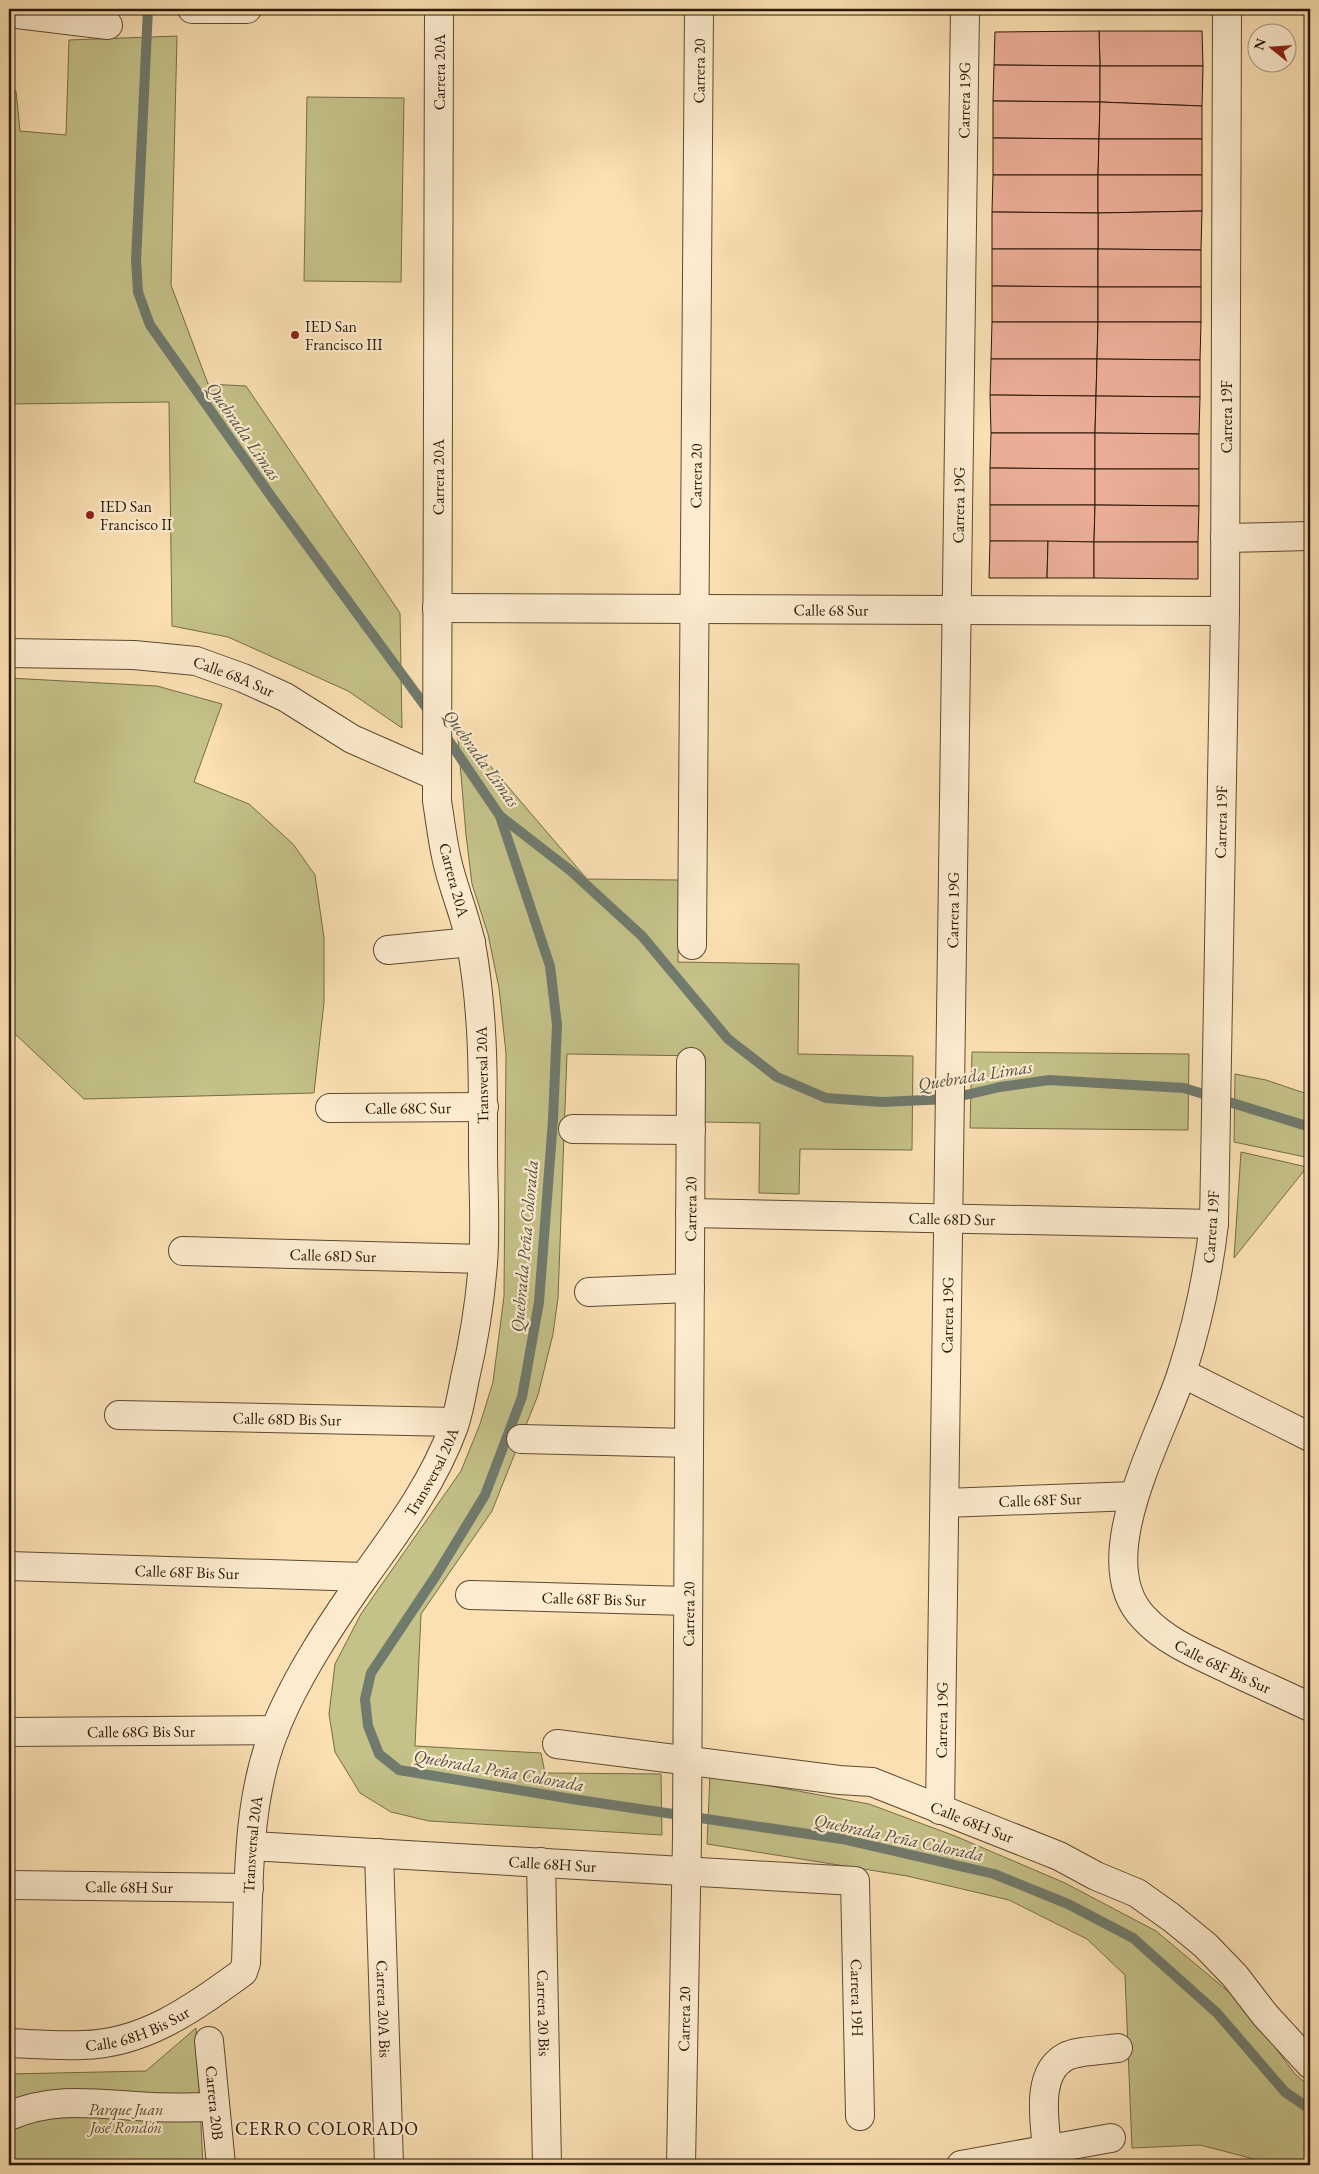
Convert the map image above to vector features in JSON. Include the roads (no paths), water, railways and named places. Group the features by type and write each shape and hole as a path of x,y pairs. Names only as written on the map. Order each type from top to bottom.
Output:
{"street":[{"path":"192,10 247,9"},
{"name":"Carrera 20A","path":"439,9 438,747 436,776 437,801 446,858 471,942"},
{"name":"Carrera 20","path":"692,945 699,9"},
{"name":"Carrera 19G","path":"940,1810 965,9"},
{"name":"Carrera 19F","path":"1142,1617 1130,1594 1123,1569 1125,1534 1134,1496 1182,1373 1209,1268 1214,1224 1225,611 1227,9"},
{"path":"9,13 108,25"},
{"path":"1225,538 1310,536"},
{"name":"Calle 68 Sur","path":"437,608 1225,611"},
{"name":"Calle 68A Sur","path":"9,653 134,655 196,661 243,678 285,697 352,740 436,776"},
{"path":"388,950 471,942"},
{"name":"Transversal 20A","path":"246,1963 252,1846 264,1762 275,1730 302,1677 364,1576 413,1510 442,1456 455,1422 478,1315 483,1259 483,1026 471,942"},
{"name":"Carrera 20","path":"681,2165 687,1837 691,1062"},
{"name":"Calle 68C Sur","path":"330,1108 484,1107"},
{"path":"573,1129 691,1130"},
{"name":"Calle 68D Sur","path":"690,1213 1214,1224"},
{"name":"Calle 68D Sur","path":"183,1251 483,1259"},
{"path":"589,1292 690,1288"},
{"path":"1182,1373 1310,1437"},
{"name":"Calle 68D Bis Sur","path":"119,1415 455,1422"},
{"path":"521,1439 689,1443"},
{"name":"Calle 68F Sur","path":"945,1503 1134,1496"},
{"name":"Calle 68F Bis Sur","path":"9,1566 364,1576"},
{"name":"Calle 68F Bis Sur","path":"470,1595 688,1601"},
{"name":"Calle 68F Bis Sur","path":"1142,1617 1161,1633 1192,1652 1310,1707"},
{"name":"Calle 68G Bis Sur","path":"9,1732 275,1730"},
{"name":"Calle 68H Sur","path":"557,1744 687,1762 839,1780 872,1782 1059,1856 1096,1876 1137,1893 1205,1945 1235,1976 1265,2015 1310,2064"},
{"name":"Calle 68H Sur","path":"252,1846 855,1881"},
{"name":"Carrera 20A Bis","path":"379,1853 389,2165"},
{"name":"Carrera 20 Bis","path":"541,1862 548,2165"},
{"name":"Carrera 19H","path":"855,1881 860,2116"},
{"name":"Calle 68H Sur","path":"9,1885 249,1888"},
{"name":"Calle 68H Bis Sur","path":"9,2043 82,2045 135,2037 183,2015 243,1972 246,1963"},
{"name":"Carrera 20B","path":"209,2041 221,2165"},
{"path":"1047,2150 1045,2086 1053,2067 1066,2056 1118,2048"},
{"path":"9,2116 43,2104 92,2103 154,2107 215,2107"},
{"path":"961,2165 1111,2138"}],"waterway":[{"name":"Quebrada Limas","path":"148,9 136,261 138,292 150,325 273,499 431,714"},
{"name":"Quebrada Limas","path":"443,732 500,816 571,871 642,936 728,1039 777,1077 826,1098 882,1102 948,1099 1000,1087 1049,1080 1184,1088 1310,1127"},
{"name":"Quebrada Peña Colorada","path":"500,816 550,966 557,1025 553,1120 539,1302 522,1397 485,1495 437,1574 371,1673 365,1699 368,1726 379,1754 399,1770 572,1799 842,1839 994,1874 1068,1904 1133,1938 1217,2013 1285,2092 1310,2109"}],"place":[{"name":"IED San Francisco III","path":"295,335"},
{"name":"IED San Francisco II","path":"90,515"}],"district":[{"name":"CERRO COLORADO","path":"327,2128"}],"park label":[{"name":"Parque Juan José Rondón","path":"126,2118"}]}
